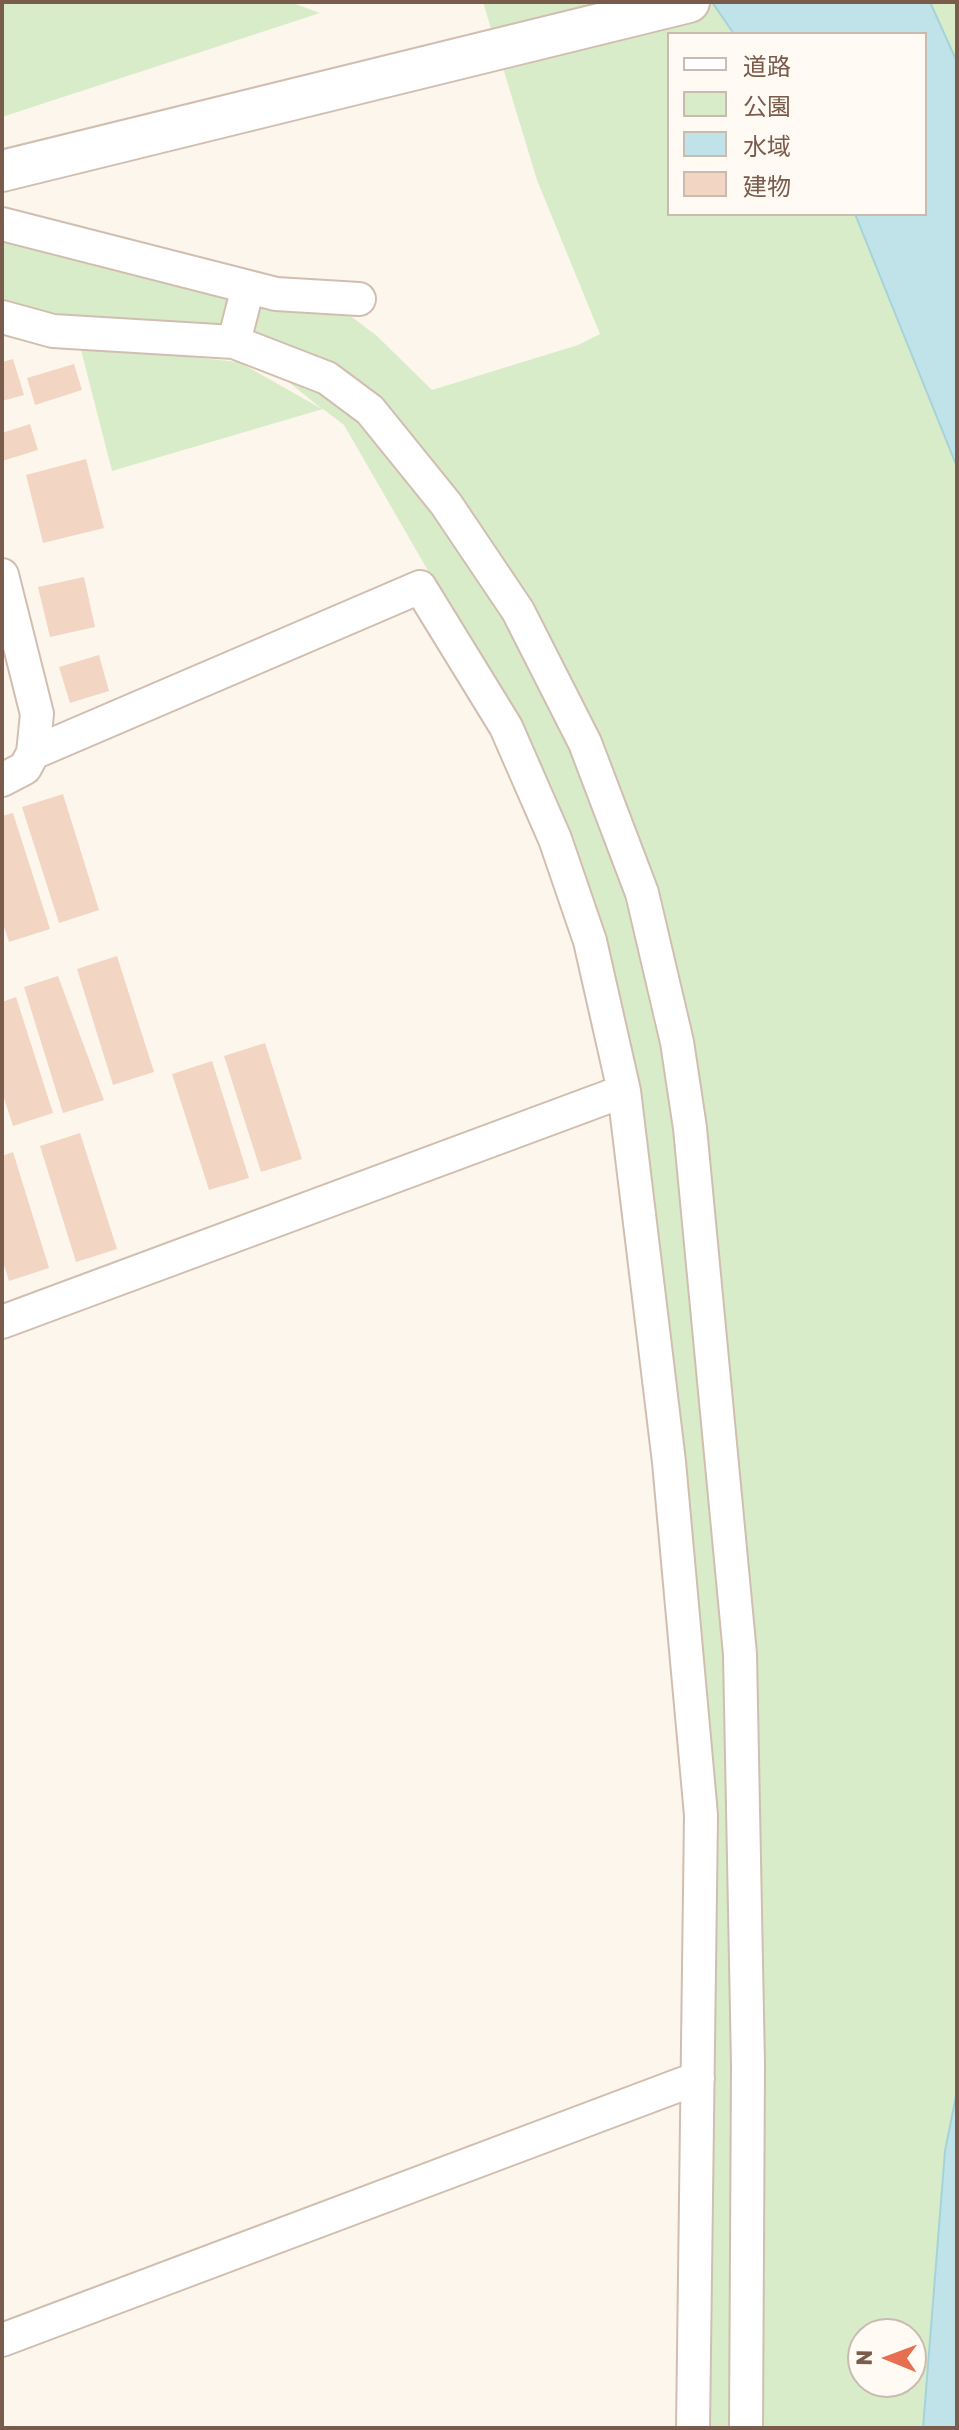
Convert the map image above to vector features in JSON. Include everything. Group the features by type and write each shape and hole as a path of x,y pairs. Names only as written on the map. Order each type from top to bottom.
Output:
{"street":[{"path":"2,171 689,2"},
{"path":"2,224 276,294 359,299"},
{"path":"234,342 248,287"},
{"path":"2,317 53,331 234,342 327,378 370,410 446,504 518,611 585,743 642,893 677,1042 690,1128 740,1654 748,2065 746,2428"},
{"path":"2,575 37,714 33,753 25,768 2,780"},
{"path":"33,753 420,587 506,727 555,839 590,941 624,1091 669,1462 701,1815 693,2428"},
{"path":"2,1322 624,1091"},
{"path":"2,2340 698,2078"}],"green space":[{"path":"2,2 290,2 320,13 2,117"},
{"path":"483,2 957,2 957,2428 699,2428 711,1781 670,1330 639,1089 524,737 344,425 323,409 112,471 80,346 239,362 322,409 244,346 244,305 266,309 336,305 377,336 432,390 578,345 600,334 537,180"},
{"path":"2,224 235,283 234,342 2,317"}],"water":[{"path":"712,2 930,2 957,62 957,467 856,216 927,216 927,32 733,32"},
{"path":"957,2091 957,2428 923,2428 927,2398 945,2151"}],"building":[{"path":"13,359 24,395 2,401 2,362"},
{"path":"74,364 82,390 35,405 27,378"},
{"path":"30,424 38,450 2,461 2,433"},
{"path":"86,459 104,528 43,543 26,475"},
{"path":"84,577 95,627 50,637 38,587"},
{"path":"99,655 109,691 70,703 59,667"},
{"path":"63,794 99,910 59,923 22,807"},
{"path":"13,813 50,929 9,942 2,920 2,816"},
{"path":"117,956 154,1072 113,1085 77,969"},
{"path":"58,976 104,1100 63,1113 24,987"},
{"path":"16,997 53,1113 13,1126 2,1092 2,1002"},
{"path":"265,1043 302,1159 261,1172 224,1056"},
{"path":"212,1061 249,1178 209,1190 172,1074"},
{"path":"80,1133 117,1249 76,1262 40,1146"},
{"path":"13,1152 49,1268 9,1281 2,1259 2,1156"}]}
